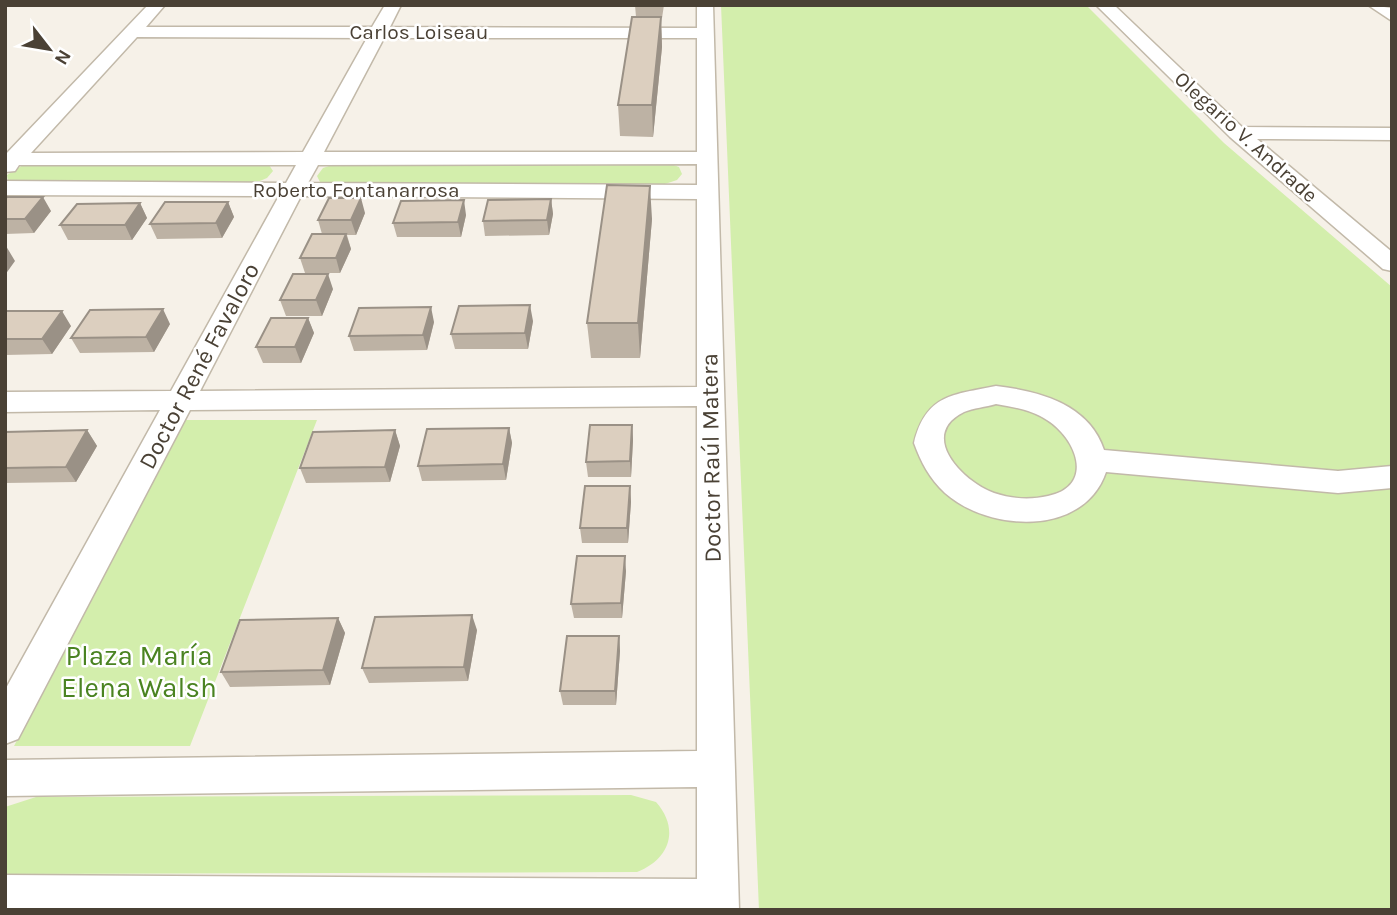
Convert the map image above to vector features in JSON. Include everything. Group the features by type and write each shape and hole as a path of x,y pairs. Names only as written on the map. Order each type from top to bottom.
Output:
{"street":[{"path":"9,163 157,5"},
{"name":"Doctor René Favaloro","path":"5,727 393,5"},
{"name":"Olegario V. Andrade","path":"1104,5 1237,133 1392,264"},
{"path":"1376,5 1392,16"},
{"name":"Carlos Loiseau","path":"133,32 379,32 705,19"},
{"name":"Doctor Raúl Matera","path":"705,19 718,905"},
{"path":"1237,133 1392,134"},
{"name":"Roberto Fontanarrosa","path":"9,163 707,158"},
{"name":"Roberto Fontanarrosa","path":"5,188 707,192"},
{"path":"996,395 1022,398 1065,417 1079,430 1093,460 1092,478 1081,493 1063,504 1040,510 1013,510 984,502 959,489 940,472 930,453 929,434 936,418 951,405 972,397 996,395"},
{"path":"5,402 710,396"},
{"path":"1093,460 1338,482 1392,477"},
{"path":"5,778 715,769"},
{"path":"5,896 718,905"}],"green space":[{"path":"721,5 1086,5 1224,143 1392,287 1392,910 759,910"},
{"path":"668,163 679,167 682,174 677,180 665,184 331,185 320,182 317,176 323,168 335,164"},
{"path":"23,165 269,165 273,171 267,178 255,183 8,181 7,175"},
{"name":"Plaza María Elena Walsh","path":"185,420 317,420 190,746 14,746"},
{"path":"631,795 656,802 668,822 669,833 664,851 637,872 5,874 5,807 36,797"}],"building":[{"path":"632,17 661,17 652,105 618,105"},
{"path":"607,185 650,186 638,323 587,323"},
{"path":"7,197 43,197 25,219 5,219"},
{"path":"329,198 361,198 351,220 318,220"},
{"path":"551,199 547,220 483,221 488,200"},
{"path":"464,200 458,222 393,223 401,201"},
{"path":"165,202 228,202 216,223 150,224"},
{"path":"140,203 125,225 60,225 77,204"},
{"path":"312,234 346,234 336,258 300,258"},
{"path":"293,274 328,274 316,300 280,300"},
{"path":"530,305 525,333 451,334 459,306"},
{"path":"431,307 423,335 349,336 359,308"},
{"path":"163,309 146,337 71,338 90,310"},
{"path":"5,311 62,311 42,339 5,339"},
{"path":"271,318 308,318 295,347 256,347"},
{"path":"590,425 632,425 630,461 586,462"},
{"path":"509,428 503,464 418,466 427,429"},
{"path":"87,430 66,467 5,468 5,432"},
{"path":"395,430 385,467 300,468 313,432"},
{"path":"585,486 630,486 627,528 580,528"},
{"path":"577,556 625,556 621,603 571,604"},
{"path":"472,615 464,667 362,668 375,617"},
{"path":"338,618 323,670 221,672 240,620"},
{"path":"567,636 619,636 615,691 560,691"}]}
